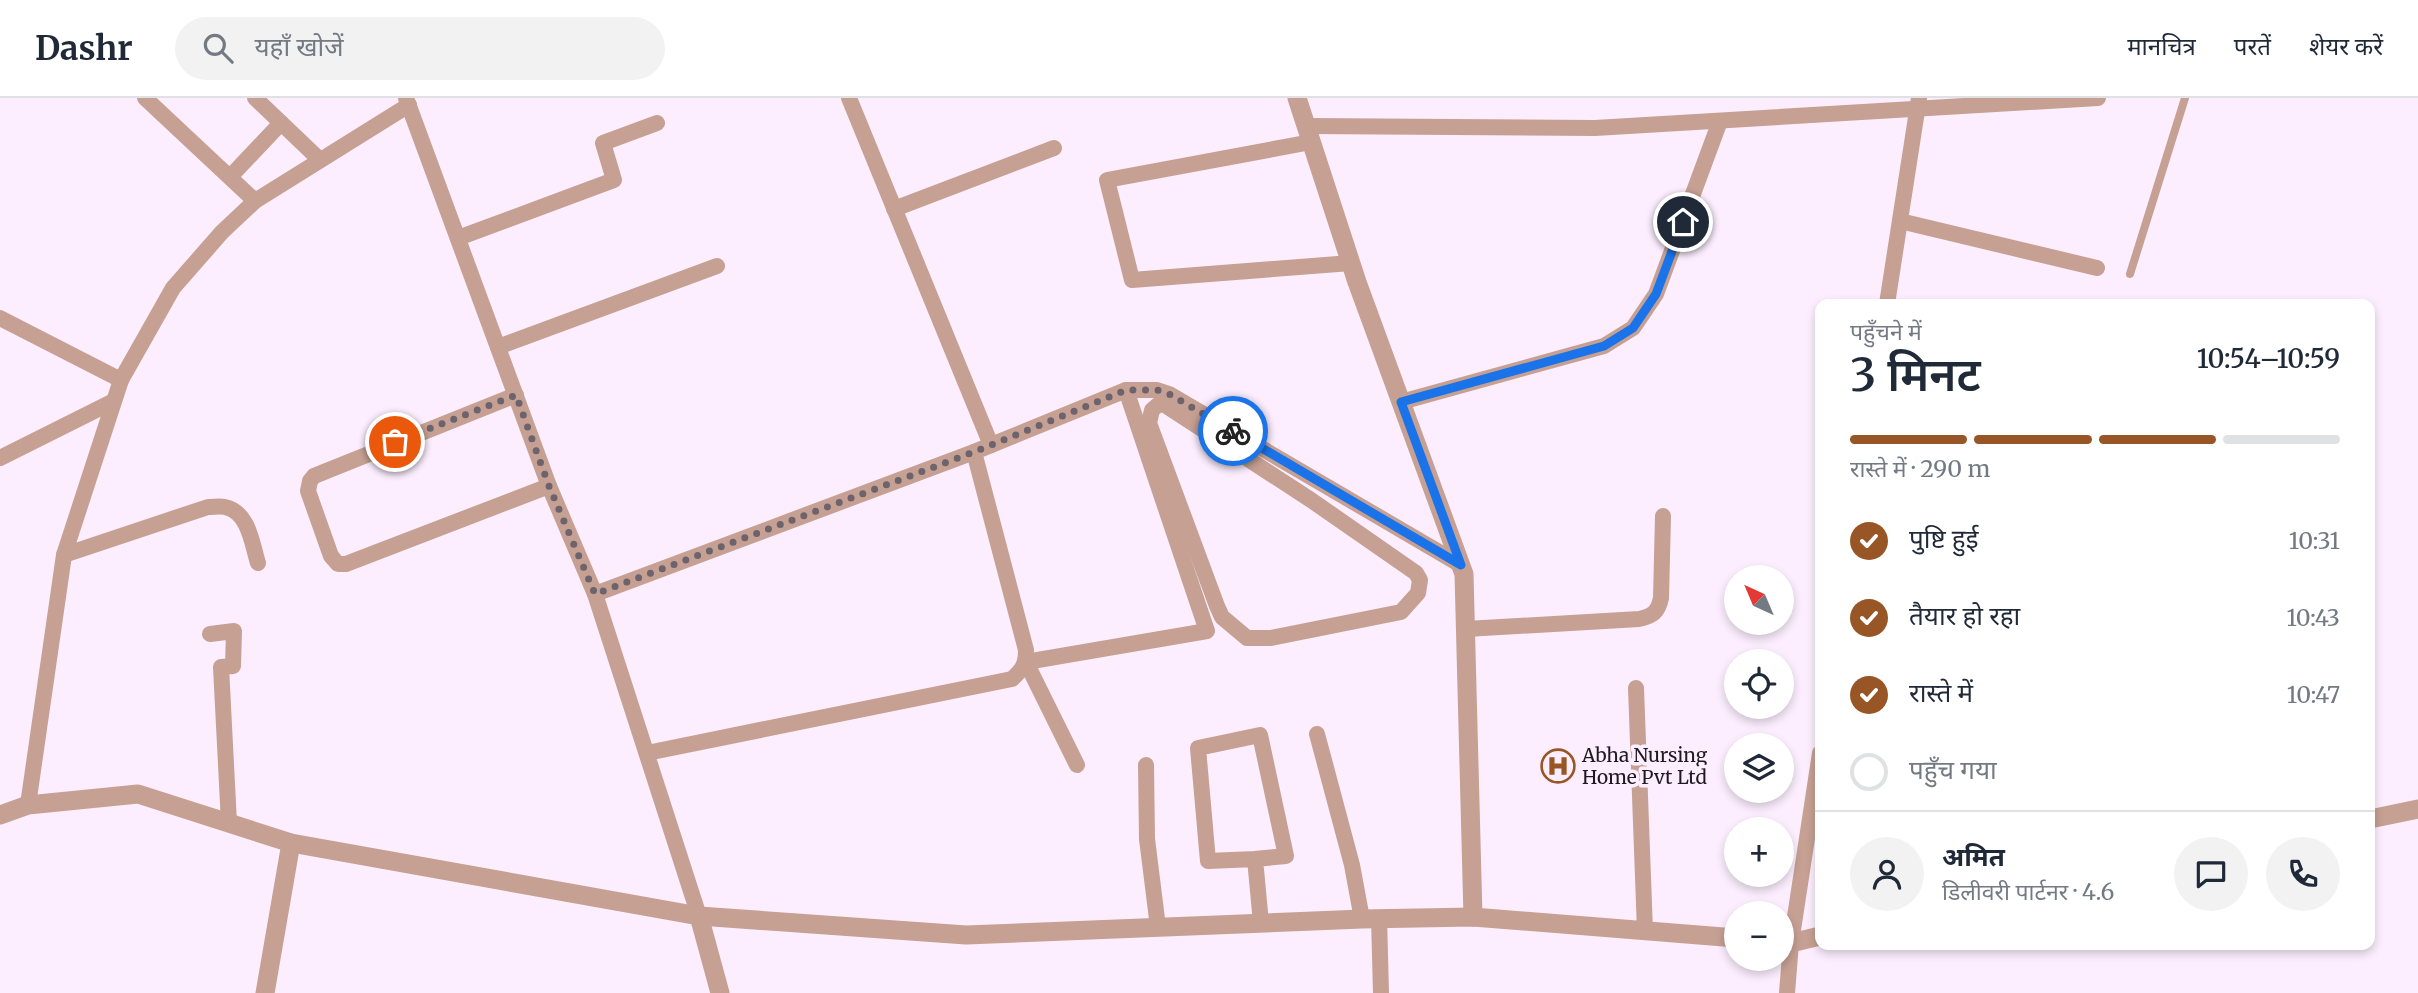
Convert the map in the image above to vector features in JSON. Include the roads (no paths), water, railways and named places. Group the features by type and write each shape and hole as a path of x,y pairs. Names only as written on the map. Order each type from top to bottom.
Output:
{"street":[{"path":"145,98 254,201"},
{"path":"255,98 320,160"},
{"path":"849,98 991,445"},
{"path":"1297,98 1351,263 1464,574 1473,917"},
{"path":"1351,263 1132,280 1107,180 1309,134 1594,128 1720,121 1918,104 2098,98"},
{"path":"28,805 64,555 121,380 173,288 222,232 254,201 408,100 549,486 595,594 699,916 720,993"},
{"path":"1888,299 1918,104"},
{"path":"1401,402 1604,346 1633,328 1656,294 1720,121"},
{"path":"230,177 281,123"},
{"path":"458,238 614,180 603,143 657,123"},
{"path":"894,209 1054,148"},
{"path":"1900,221 2097,268"},
{"path":"498,347 717,266"},
{"path":"0,318 121,380"},
{"path":"595,594 974,452 1126,390 1157,390 1169,394 1461,565"},
{"path":"646,752 1012,679 1026,662 1207,631 1126,390"},
{"path":"516,395 314,476 308,491 331,556 338,564 346,565 549,486"},
{"path":"0,458 112,402"},
{"path":"1159,404 1165,405 1288,486 1416,573 1420,580 1418,593 1401,611 1270,638 1247,638 1232,626 1222,617 1149,423 1152,410 1159,404"},
{"path":"974,452 1026,650 1026,662 1077,765"},
{"path":"1288,486 1300,471"},
{"path":"64,555 208,507 226,507 237,512 247,527 258,563"},
{"path":"1466,629 1639,620 1651,616 1659,609 1661,598 1663,516"},
{"path":"210,634 234,631 233,666 221,667 229,823"},
{"path":"1636,688 1645,931"},
{"path":"1317,734 1352,865 1370,919 1381,993"},
{"path":"1259,735 1286,856 1255,859 1209,861 1198,748 1259,735"},
{"path":"1146,765 1147,839 1158,927"},
{"path":"1794,901 1815,785"},
{"path":"0,815 28,805 138,794 291,843 699,916 966,935 1473,917 1724,937"},
{"path":"2375,818 2418,809"},
{"path":"265,993 291,843"},
{"path":"1255,859 1261,923"},
{"path":"1794,941 1815,937"},
{"path":"1787,971 1787,993"}],"lane":[{"path":"2130,274 2185,98"}],"place":[{"name":"Abha Nursing Home Pvt Ltd","path":"1558,766"}]}
